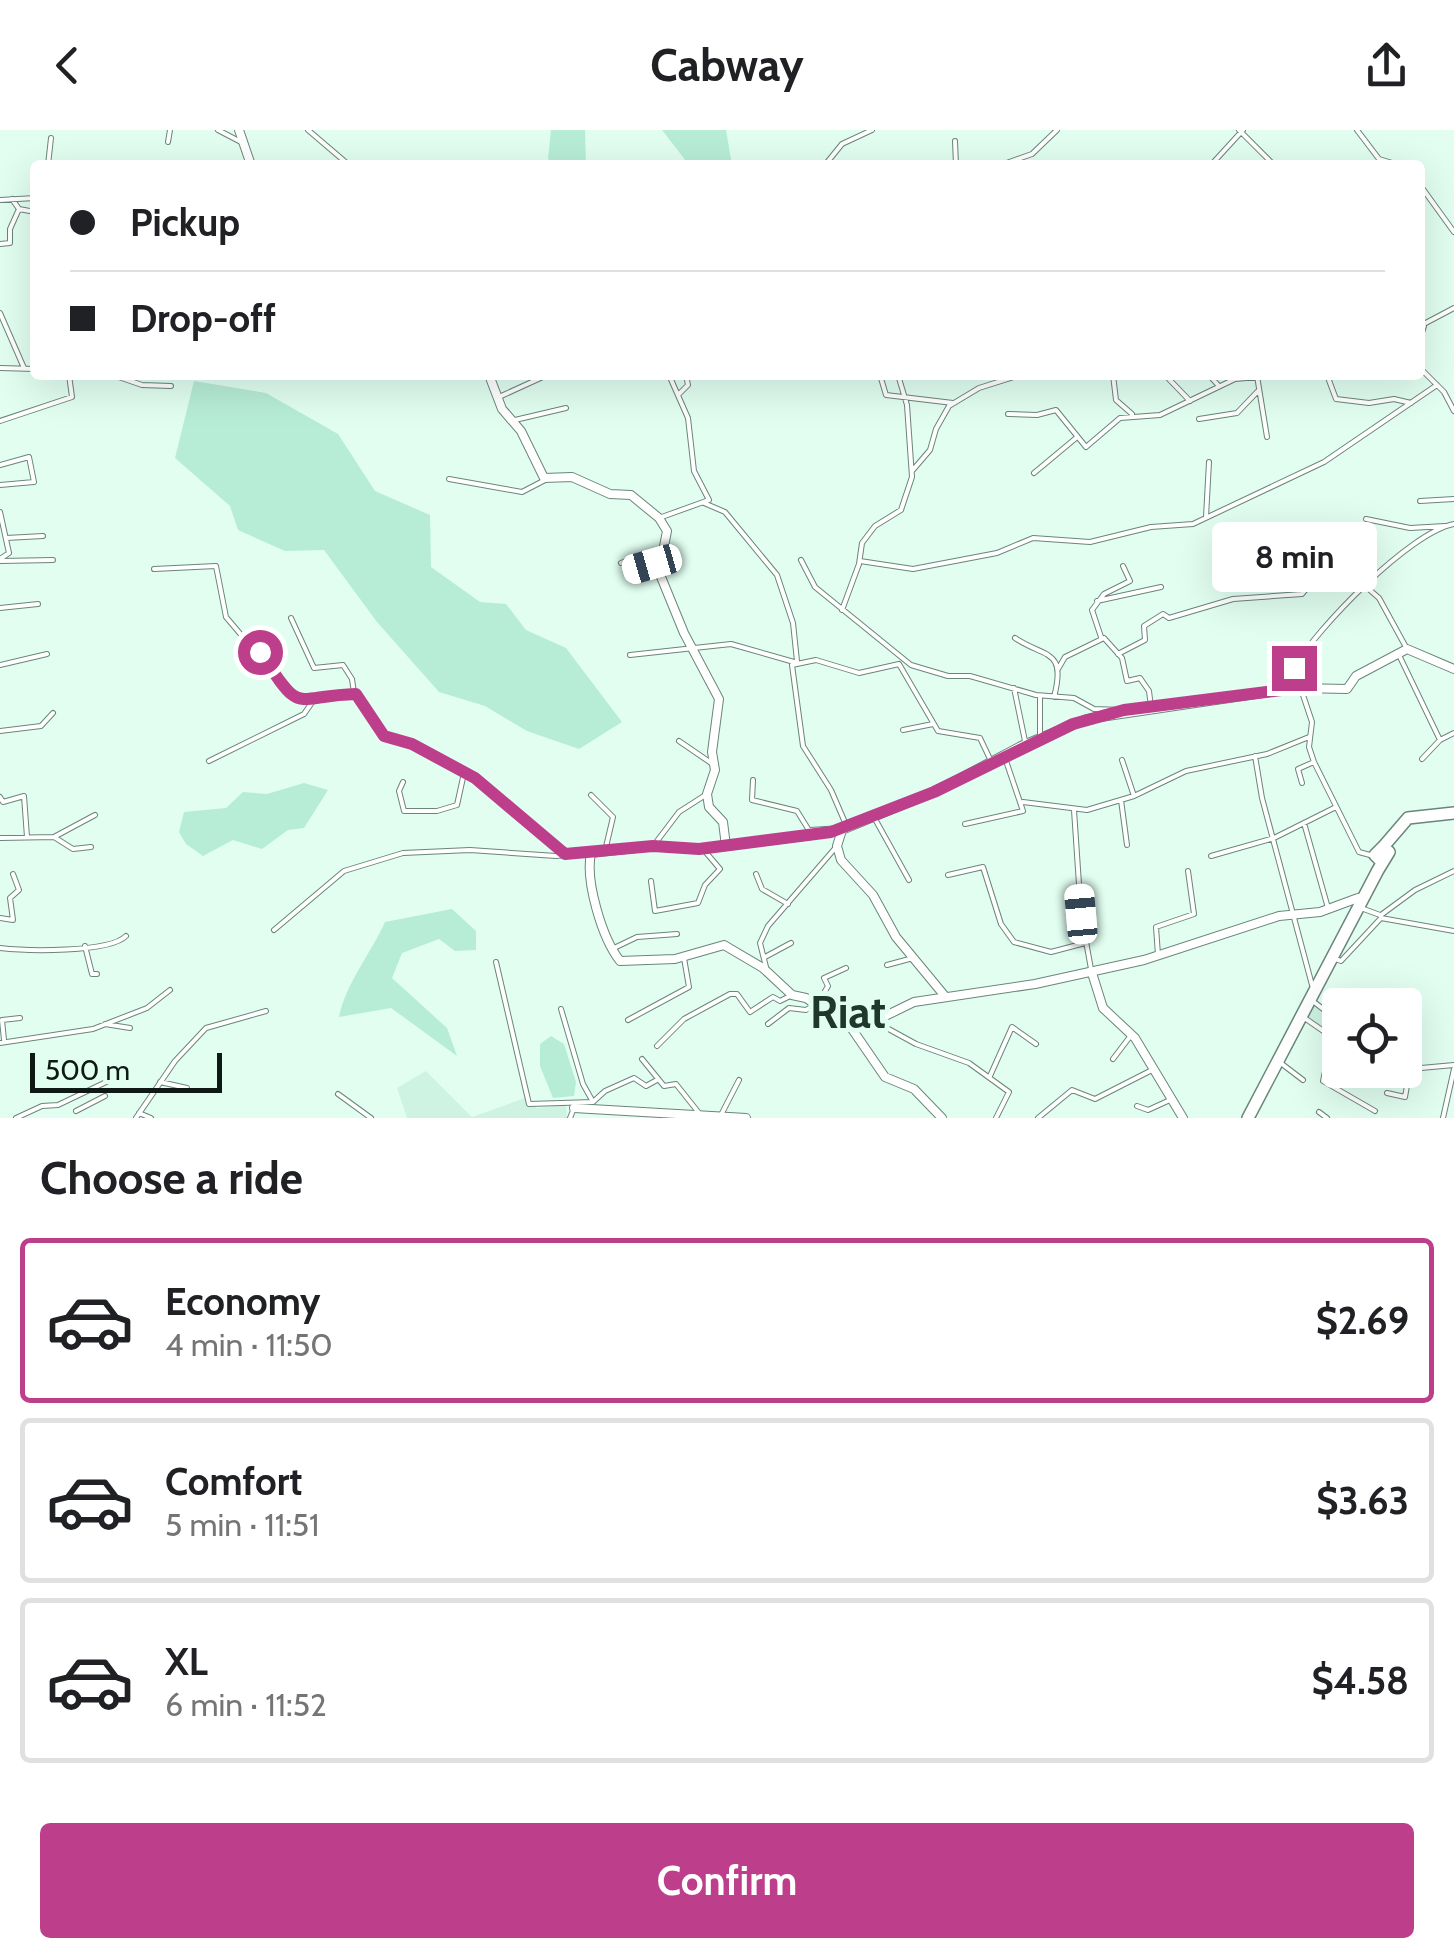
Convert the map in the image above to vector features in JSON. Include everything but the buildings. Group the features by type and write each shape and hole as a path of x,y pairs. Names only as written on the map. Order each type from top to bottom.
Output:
{"highway":[{"path":"1245,1118 1302,1016 1381,855 1408,818 1454,815"},
{"path":"1245,1118 1358,902"}],"street":[{"path":"168,142 170,130"},
{"path":"218,130 241,142"},
{"path":"240,130 249,160"},
{"path":"308,130 336,160"},
{"path":"829,160 842,144 872,130"},
{"path":"1015,160 1032,154 1058,130"},
{"path":"1357,130 1382,160"},
{"path":"1215,160 1241,131 1269,160"},
{"path":"49,160 51,138"},
{"path":"955,142 956,160"},
{"path":"1425,192 1454,232"},
{"path":"0,200 30,198"},
{"path":"12,199 19,209 30,211"},
{"path":"0,244 10,244 8,232 19,209"},
{"path":"1425,324 1454,308"},
{"path":"0,313 24,368"},
{"path":"0,368 30,369"},
{"path":"1425,373 1454,411"},
{"path":"0,421 72,397 70,380"},
{"path":"129,380 171,386"},
{"path":"491,380 496,398 547,480"},
{"path":"496,398 536,380"},
{"path":"659,518 704,503 708,498 694,471 688,418 672,380"},
{"path":"679,394 688,386 687,380"},
{"path":"882,380 886,394 952,404"},
{"path":"842,610 862,543 875,526 901,510 912,471 906,396 900,380"},
{"path":"912,471 930,450 936,429 952,404 978,388 1004,380"},
{"path":"1114,380 1116,400 1132,414"},
{"path":"1170,380 1190,401"},
{"path":"1214,380 1218,384"},
{"path":"1008,414 1038,415 1056,410 1086,447 1119,419 1132,414 1160,415 1218,384 1238,380"},
{"path":"1257,380 1267,437"},
{"path":"1329,380 1336,399 1369,404 1394,399 1411,404"},
{"path":"860,560 912,570 998,553 1033,538 1090,542 1206,518 1324,462 1437,386"},
{"path":"1199,418 1237,414 1258,391"},
{"path":"511,420 566,408"},
{"path":"1034,473 1076,438"},
{"path":"0,465 29,457 34,482 0,485"},
{"path":"1206,518 1209,462"},
{"path":"449,479 522,492 547,480 572,477 602,492 631,495 659,518 668,535 657,565"},
{"path":"1420,500 1454,499"},
{"path":"704,503 724,512 777,575 793,623 803,746 830,790 844,828 837,846 761,939 765,971"},
{"path":"0,512 9,555 0,560"},
{"path":"1366,519 1410,528 1454,524"},
{"path":"1381,855 1359,852 1314,762 1312,722 1297,688 1296,664 1366,582 1445,526"},
{"path":"6,538 43,536"},
{"path":"1118,654 1145,640 1144,626 1163,614 1170,618 1192,607 1236,598 1302,594 1324,568 1345,554 1363,550 1366,582"},
{"path":"621,563 646,554 657,565 693,650 719,699 708,794 709,807 723,822 726,846"},
{"path":"1345,554 1351,571 1366,582 1393,620 1440,740"},
{"path":"0,560 53,560"},
{"path":"801,560 806,577 900,662 940,732 980,738 992,764"},
{"path":"629,571 657,565"},
{"path":"154,568 216,566 226,617 260,652 291,694 313,702 354,694"},
{"path":"1122,566 1130,581 1097,601 1091,616 1101,637 1118,654 1127,681 1140,678 1148,688 1151,707"},
{"path":"1097,601 1160,587"},
{"path":"0,608 38,604"},
{"path":"291,618 314,668 343,664 352,679 354,694 384,736 412,744 483,783 565,854"},
{"path":"1054,697 1058,669 1065,657 1101,637"},
{"path":"1015,638 1045,650 1058,669"},
{"path":"630,655 732,644 795,661 828,662 858,673 900,662 1040,696 1074,698 1094,709 1124,710 1297,688 1349,688 1356,676 1403,651 1454,669"},
{"path":"0,664 46,654"},
{"path":"1014,688 1026,743"},
{"path":"1040,696 1040,737"},
{"path":"208,761 304,714 313,702"},
{"path":"274,930 344,871 403,853 470,850 554,856 653,846 699,849 844,828 875,819 1040,737 1124,710"},
{"path":"0,731 41,726 53,712"},
{"path":"903,730 933,724"},
{"path":"1422,759 1440,740 1454,733"},
{"path":"1022,802 1074,810 1121,800 1186,772 1255,756 1311,736"},
{"path":"680,741 714,765"},
{"path":"965,824 1021,812 1022,802 1004,755"},
{"path":"1255,756 1312,985"},
{"path":"1122,760 1134,796"},
{"path":"1302,783 1298,769 1314,762"},
{"path":"403,782 399,792 404,811 437,811 457,806 464,773"},
{"path":"753,780 752,800 796,811 811,834"},
{"path":"653,846 679,812 708,794"},
{"path":"592,795 613,817 605,851"},
{"path":"0,797 4,802 24,796 27,838"},
{"path":"1121,800 1127,845"},
{"path":"1210,856 1274,838 1336,807"},
{"path":"1074,810 1086,943 1103,1008 1132,1034 1156,1067 1182,1118"},
{"path":"0,838 54,837 96,816"},
{"path":"875,819 909,880"},
{"path":"1304,823 1328,908"},
{"path":"54,837 73,849 91,848"},
{"path":"837,846 841,860"},
{"path":"554,856 555,848"},
{"path":"651,881 655,910 698,903 705,885 720,870 699,849"},
{"path":"591,852 590,886 612,948 621,961 684,958 718,944 765,971 792,995 816,1005 853,1030 885,1077 914,1089 942,1118"},
{"path":"830,854 841,860 872,894 913,958 944,995"},
{"path":"948,875 984,868 1001,924 1016,943 1050,952 1086,943"},
{"path":"1158,956 1155,927 1194,914 1188,871"},
{"path":"1332,957 1341,961 1382,916 1415,890 1454,871"},
{"path":"0,918 14,920 10,898 20,890 13,874"},
{"path":"756,874 758,885 773,900 788,904"},
{"path":"842,1025 874,1022 903,1004 944,995 1092,973 1296,914 1358,902 1382,916 1454,931"},
{"path":"612,948 633,938 677,934"},
{"path":"0,948 116,944 126,936"},
{"path":"765,957 791,943"},
{"path":"85,946 92,974 97,974"},
{"path":"628,1020 689,987 684,958"},
{"path":"887,965 913,958"},
{"path":"496,962 528,1102 536,1106 595,1104 746,1118"},
{"path":"768,1024 790,1008 806,1010 816,1005 828,986 824,978 846,968"},
{"path":"20,1018 2,1020 2,1041 74,1034 146,1008 170,990"},
{"path":"657,1046 684,1019 730,994 737,994 747,1012 773,997 780,1002 792,995"},
{"path":"1310,1000 1322,1009"},
{"path":"561,1009 583,1084 595,1104"},
{"path":"151,1118 138,1116 160,1082 206,1028 266,1011"},
{"path":"1302,1016 1332,1037 1323,1081 1376,1111"},
{"path":"874,1022 990,1076 1009,1092 996,1118"},
{"path":"105,1024 130,1028"},
{"path":"990,1076 1012,1027 1036,1044"},
{"path":"1113,1059 1132,1034"},
{"path":"642,1059 657,1080 664,1086 676,1084 699,1112"},
{"path":"1279,1060 1303,1080"},
{"path":"1038,1118 1072,1090 1098,1098 1156,1067"},
{"path":"1422,1068 1454,1067 1442,1118"},
{"path":"16,1118 124,1073"},
{"path":"570,1118 574,1108 595,1104 604,1091 633,1078 646,1086 657,1080"},
{"path":"721,1115 739,1080"},
{"path":"160,1082 187,1088"},
{"path":"1387,1093 1405,1097 1407,1088"},
{"path":"338,1094 371,1118"},
{"path":"76,1110 105,1096"},
{"path":"74,1097 75,1118"},
{"path":"1137,1106 1148,1110 1174,1098"},
{"path":"1319,1112 1327,1118"}],"shaded area":[{"path":"551,130 585,130 586,160 548,159"},
{"path":"662,130 726,130 731,160 685,160"},
{"path":"194,381 266,393 338,434 375,491 430,515 431,567 480,602 506,604 526,630 566,648 622,722 579,749 527,731 485,706 439,692 377,622 324,550 285,551 238,530 230,506 175,458"},
{"path":"304,783 328,790 304,828 288,830 262,849 233,840 203,856 186,844 179,832 184,812 226,808 243,792 267,794"},
{"path":"452,909 476,931 476,950 455,951 439,939 402,953 392,978 447,1028 457,1056 391,1008 339,1017 353,981 385,922"},
{"path":"1315,1004 1322,1010 1322,1028 1306,1018"},
{"path":"551,1036 564,1044 576,1082 574,1096 553,1098 540,1066 540,1044"},
{"path":"426,1071 472,1117 525,1098 537,1108 566,1105 567,1118 407,1118 397,1088"}],"district":[{"name":"Riat","path":"848,1012"}],"route":[{"path":"260,652 294,698 308,702 356,694 381,734 412,744 483,783 565,854 653,846 699,849 842,830 934,792 1026,743 1073,724 1124,710 1297,688 1294,668"}]}
